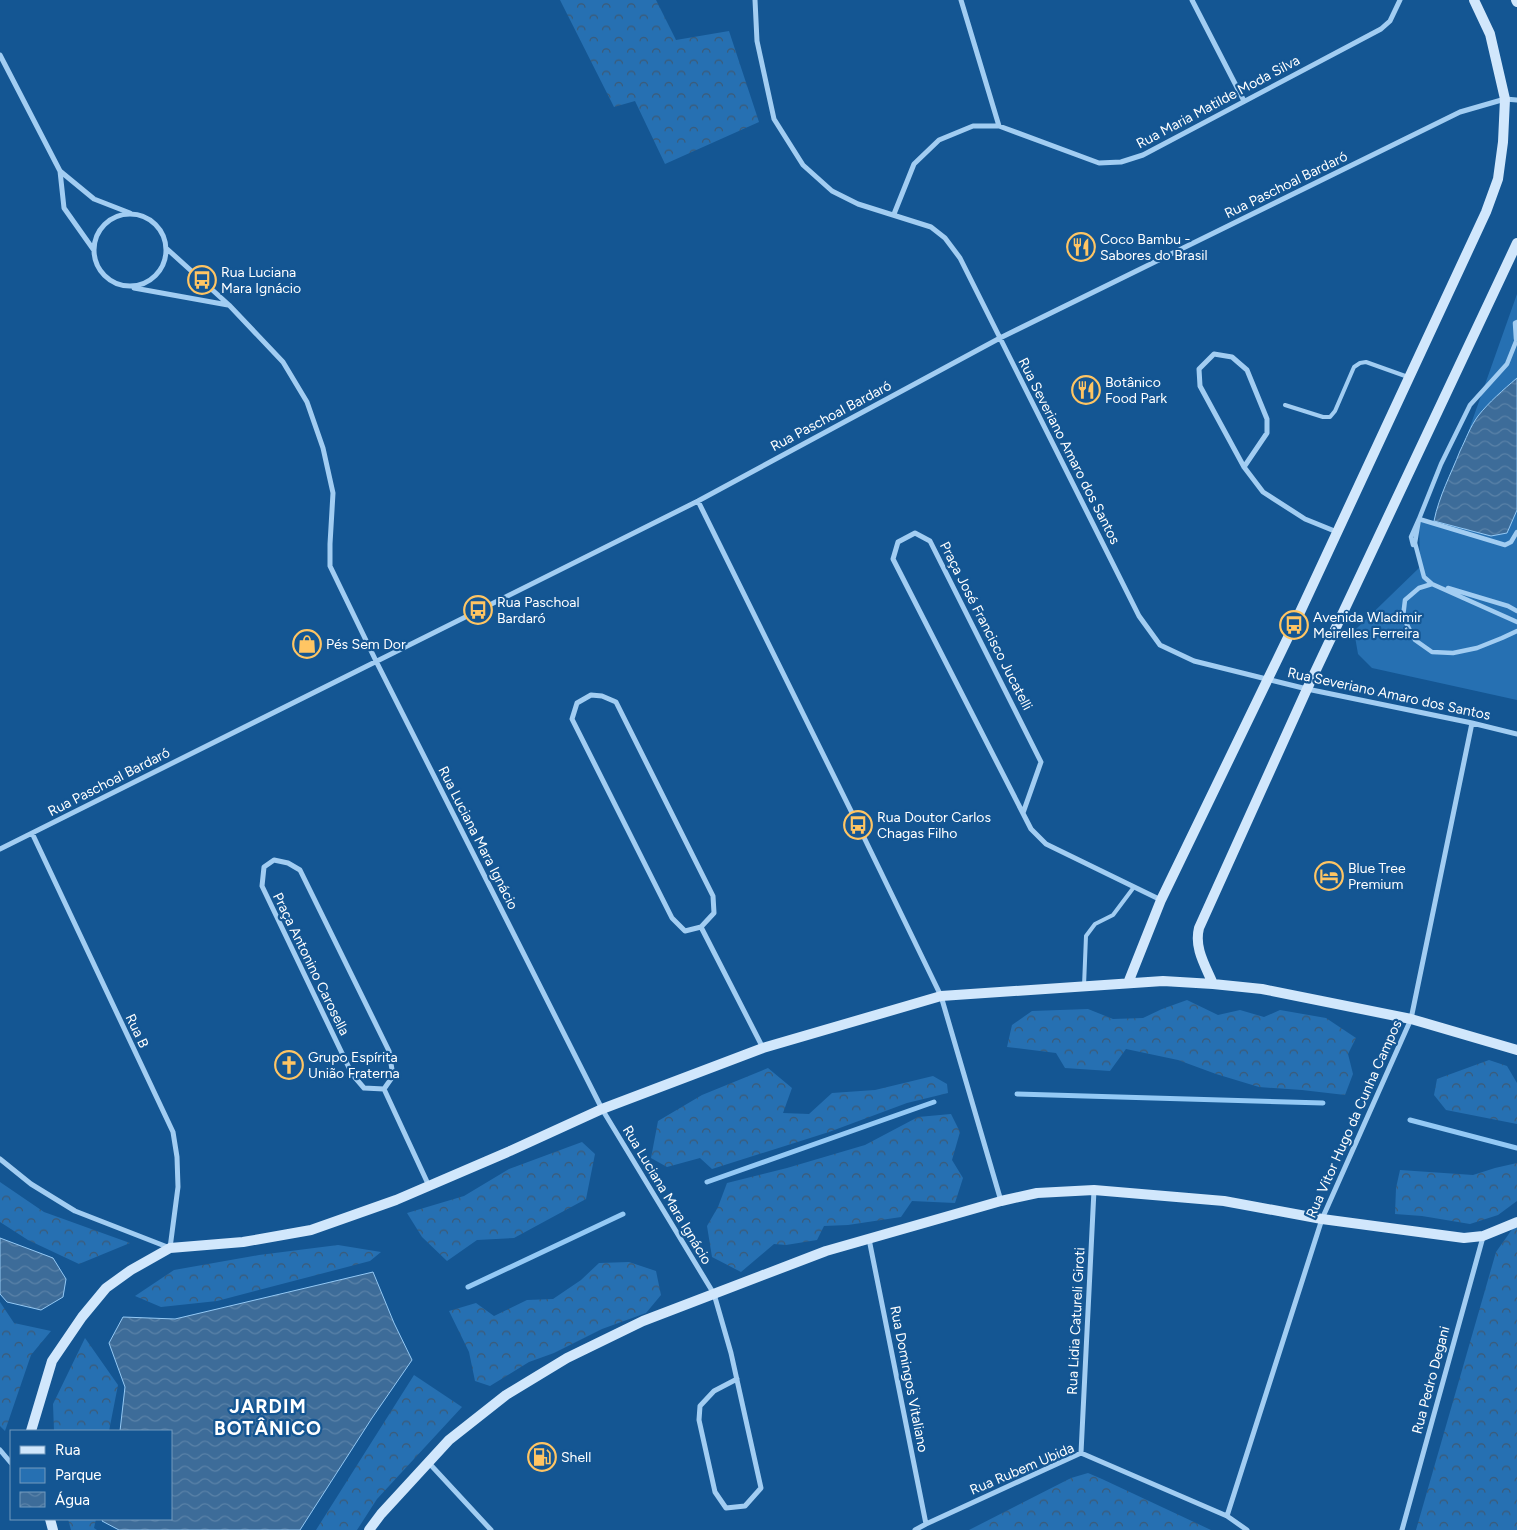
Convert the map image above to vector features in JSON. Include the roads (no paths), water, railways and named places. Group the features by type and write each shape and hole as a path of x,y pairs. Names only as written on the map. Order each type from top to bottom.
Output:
{"main road":[{"path":"1128,983 1161,900 1409,378 1486,212 1498,179 1504,142 1505,98 1490,34 1474,0"},
{"path":"1213,984 1198,950 1196,937 1199,928 1307,689 1517,243"},
{"path":"31,1430 52,1361 82,1317 106,1288 131,1270 170,1248 244,1242 311,1230 396,1200 510,1151 602,1108 763,1048 941,996 1163,981 1213,984 1262,989 1411,1019 1517,1050"},
{"path":"369,1530 381,1514 449,1440 506,1395 567,1358 643,1321 826,1251 1001,1201 1037,1194 1094,1190 1224,1201 1322,1219 1464,1238 1483,1236 1517,1222"}],"street":[{"name":"Rua Severiano Amaro dos Santos","path":"754,0 757,41 774,119 802,165 832,191 858,204 931,227 945,238 960,258 1139,616 1160,645 1194,660 1307,689 1517,734"},
{"path":"961,0 999,126"},
{"path":"1192,0 1244,102"},
{"name":"Rua Maria Matilde Moda Silva","path":"894,214 914,164 939,140 973,126 999,126 1099,163 1121,162 1143,156 1381,29 1390,21 1400,0"},
{"path":"0,55 60,171 64,208 93,249"},
{"name":"Rua Paschoal Bardaró","path":"0,849 698,501 1000,338 1460,112 1505,98 1517,100"},
{"path":"60,171 94,199 149,218 158,226 164,236 165,260 160,271 151,280 140,285 128,287"},
{"path":"133,214 116,215 107,220 94,238 93,254 99,270 107,278 116,284 128,287 229,306"},
{"name":"Rua Luciana Mara Ignácio","path":"166,248 229,306 283,362 308,402 323,448 333,493 330,566 602,1108 714,1294 731,1353 737,1379 761,1488 745,1506 726,1508 714,1492 699,1420 700,1406 714,1391 737,1379"},
{"path":"1517,322 1517,339 1507,364 1470,405 1441,464 1419,519 1415,543 1424,577 1432,584 1517,622"},
{"path":"1244,467 1266,432 1267,419 1247,370 1232,356 1214,354 1199,369 1200,386 1244,467 1263,492 1305,519 1337,532"},
{"path":"698,501 941,996 1001,1201"},
{"path":"1419,519 1505,545 1510,542 1517,532"},
{"name":"Praça José Francisco Jucatelli","path":"1024,813 1041,762 930,541 915,534 898,542 892,559 1031,829 1046,844 1161,900"},
{"path":"1517,611 1508,606 1432,584 1419,588 1405,600 1403,617 1415,640 1432,652 1453,653 1477,648 1517,630"},
{"path":"591,695 602,696 616,702 714,896 714,913 701,927 685,931 672,918 572,720 576,703 591,695"},
{"name":"Rua Vitor Hugo da Cunha Campos","path":"1228,1516 1322,1219 1411,1019 1472,723"},
{"name":"Rua B","path":"32,834 173,1132 177,1158 178,1187 170,1248"},
{"name":"Praça Antonino Carosella","path":"274,860 288,862 300,870 389,1050 393,1076 384,1089 364,1088 352,1074 262,886 264,867 274,860"},
{"path":"701,927 763,1048"},
{"path":"384,1089 429,1186"},
{"path":"0,1159 31,1184 75,1211 170,1248"},
{"name":"Rua Lidia Catureli Giroti","path":"1081,1453 1094,1190"},
{"name":"Rua Pedro Degani","path":"1402,1530 1483,1236"},
{"name":"Rua Domingos Vitaliano","path":"869,1238 926,1524"},
{"path":"0,1450 10,1462"},
{"name":"Rua Rubem Ubida","path":"915,1530 1081,1453 1228,1516 1247,1530"},
{"path":"428,1462 491,1530"}],"lane":[{"path":"1285,405 1323,418 1330,417 1354,367 1360,362 1366,362 1409,378"},
{"path":"1084,986 1086,936 1095,924 1113,914 1134,887"}],"water":[{"path":"1517,378 1517,510 1507,533 1491,536 1434,521 1446,485 1473,424 1487,406"},
{"path":"0,1238 53,1258 66,1279 63,1297 41,1310 7,1302 0,1294"},
{"path":"373,1272 412,1360 300,1530 119,1530 102,1521 172,1520 172,1430 120,1430 125,1387 109,1343 123,1317 175,1319"}],"waterway":[{"path":"1017,1094 1323,1103"},
{"path":"707,1182 934,1102"},
{"path":"1410,1120 1517,1148"},
{"path":"468,1287 623,1214"}],"place":[{"name":"Coco Bambu - Sabores do Brasil","path":"1081,247"},
{"name":"Rua Luciana Mara Ignácio","path":"202,280"},
{"name":"Botânico Food Park","path":"1086,390"},
{"name":"Rua Paschoal Bardaró","path":"478,610"},
{"name":"Avenida Wladimir Meirelles Ferreira","path":"1294,625"},
{"name":"Pés Sem Dor","path":"307,644"},
{"name":"Rua Doutor Carlos Chagas Filho","path":"858,825"},
{"name":"Blue Tree Premium","path":"1329,876"},
{"name":"Grupo Espírita União Fraterna","path":"289,1065"},
{"name":"Shell","path":"542,1457"}],"district":[{"name":"JARDIM BOTÂNICO","path":"268,1417"}]}
